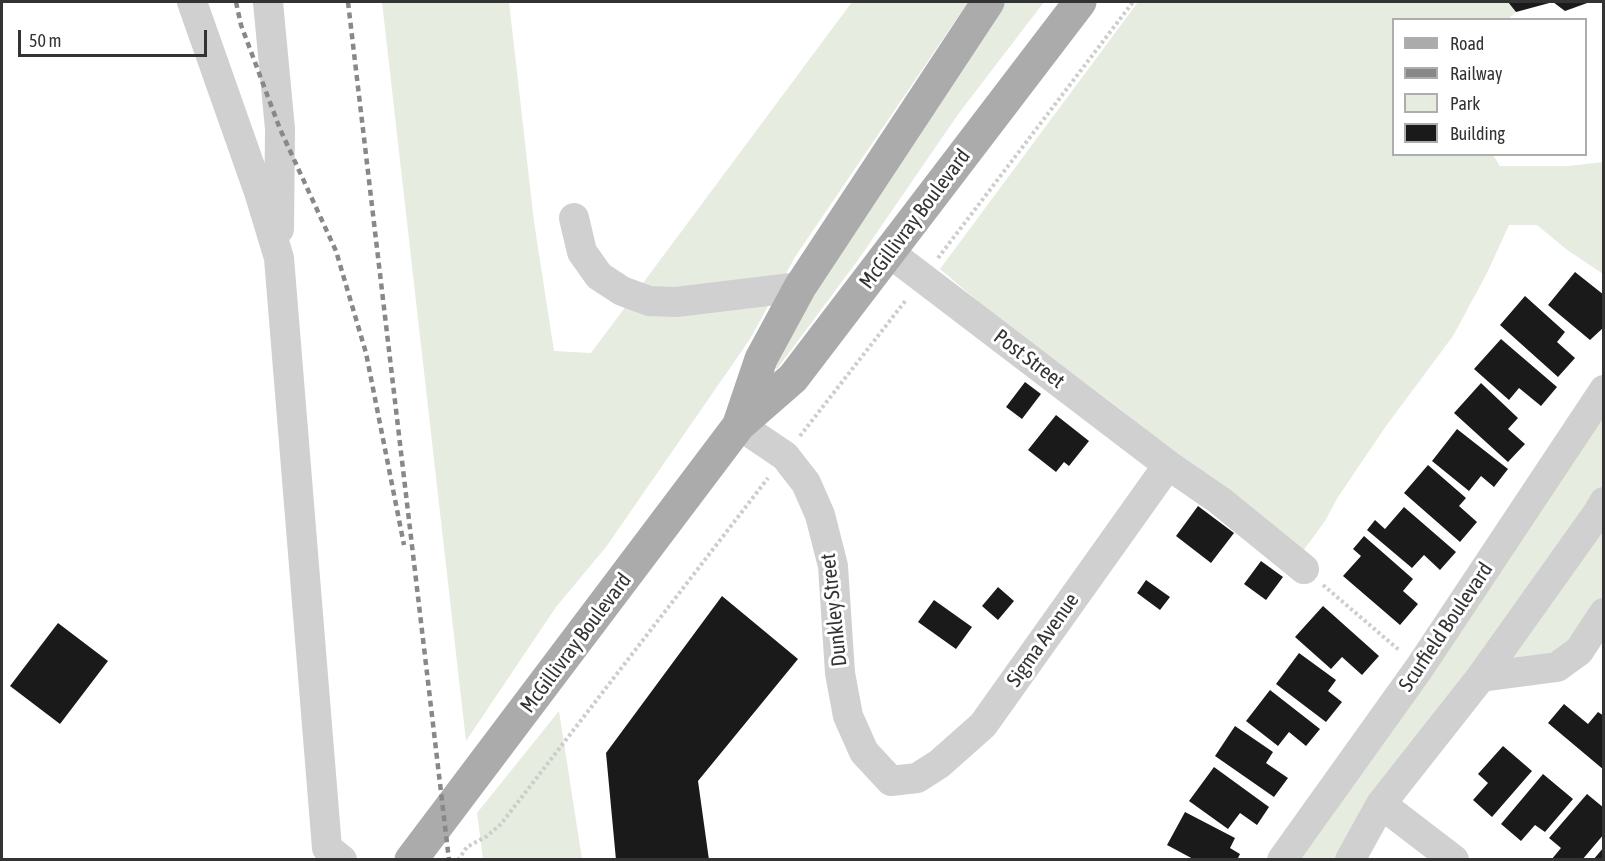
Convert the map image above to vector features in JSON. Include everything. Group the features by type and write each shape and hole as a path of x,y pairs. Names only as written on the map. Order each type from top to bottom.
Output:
{"main road":[{"name":"McGillivray Boulevard","path":"739,425 761,359 800,287 988,2"},
{"name":"McGillivray Boulevard","path":"411,860 739,425 793,378 1080,2"}],"street":[{"path":"192,2 259,192 279,258"},
{"path":"268,2 280,129 279,258 327,848 342,860"},
{"path":"574,218 582,252 599,276 622,291 649,301 676,302 800,287"},
{"name":"Post Street","path":"890,253 1168,465 1219,500 1304,569"},
{"name":"Scurfield Boulevard","path":"1282,860 1420,667 1604,390"},
{"name":"Dunkley Street","path":"739,425 785,456 806,483 820,515 833,566 840,673 848,716 864,752 891,781"},
{"name":"Sigma Avenue","path":"891,781 917,778 939,764 983,725 1168,465"},
{"path":"1350,860 1382,804 1601,517"},
{"path":"1481,677 1557,667 1579,651 1604,613"},
{"path":"1382,804 1454,860"}],"path":[{"path":"1304,569 1420,667"}],"green space":[{"path":"382,2 509,2 534,222 554,351 591,353 852,2 968,2 795,257 750,339 606,547 556,607 466,741"},
{"path":"999,2 1044,2 959,113 858,260 777,369 768,362"},
{"path":"1138,2 1508,2 1516,12 1509,18 1392,18 1392,156 1494,156 1500,166 1568,166 1603,162 1603,274 1566,249 1537,225 1509,225 1487,273 1453,336 1386,426 1303,551 987,309 940,269"},
{"path":"1603,390 1603,502 1597,514 1603,534 1603,613 1579,650 1481,677 1350,859 1282,860"},
{"path":"559,711 582,859 483,859 477,813"}],"building":[{"path":"1508,2 1553,2 1516,12"},
{"path":"1553,2 1590,2 1565,11"},
{"path":"1575,272 1604,295 1604,327 1590,340 1548,305"},
{"path":"1525,296 1565,332 1557,342 1575,358 1558,377 1500,325"},
{"path":"1501,339 1557,387 1541,406 1519,388 1509,400 1474,369"},
{"path":"1025,382 1041,394 1022,419 1006,407"},
{"path":"1481,383 1518,418 1508,429 1525,444 1508,462 1454,413"},
{"path":"1056,415 1089,441 1069,466 1064,462 1056,472 1028,450"},
{"path":"1457,429 1508,469 1494,487 1481,476 1469,491 1432,461"},
{"path":"1428,465 1466,498 1459,506 1477,522 1460,542 1404,493"},
{"path":"1198,506 1234,533 1211,563 1176,536"},
{"path":"1404,507 1456,552 1440,570 1424,555 1412,568 1367,530 1375,520 1385,529"},
{"path":"1364,536 1413,579 1403,591 1418,604 1400,625 1343,576 1361,556 1353,549"},
{"path":"1261,561 1283,577 1266,600 1244,584"},
{"path":"1146,580 1170,597 1160,610 1137,593"},
{"path":"998,587 1014,601 998,620 982,606"},
{"path":"722,596 798,659 698,781 709,860 616,860 606,753"},
{"path":"934,600 972,627 956,649 918,622"},
{"path":"1323,606 1379,656 1362,675 1342,657 1331,669 1295,637"},
{"path":"58,623 108,661 60,724 10,686"},
{"path":"1299,653 1336,680 1328,691 1342,702 1326,722 1276,684"},
{"path":"1270,690 1320,729 1306,746 1289,732 1278,746 1246,721"},
{"path":"1564,704 1588,724 1598,712 1604,716 1604,770 1548,723"},
{"path":"1235,726 1273,752 1266,763 1288,778 1274,797 1215,756"},
{"path":"1503,746 1532,771 1492,817 1473,800 1488,783 1478,774"},
{"path":"1214,767 1269,807 1257,825 1240,813 1228,829 1189,801"},
{"path":"1543,774 1573,799 1545,832 1535,825 1521,841 1501,824"},
{"path":"1587,794 1604,808 1604,834 1582,860 1551,860 1561,848 1549,838"},
{"path":"1185,812 1235,838 1230,848 1240,854 1237,860 1195,860 1167,845"},
{"path":"1604,847 1604,860 1593,860"}],"railway":[{"path":"236,2 241,25 280,129 336,251 366,353 404,545"},
{"path":"348,2 449,860"}]}
